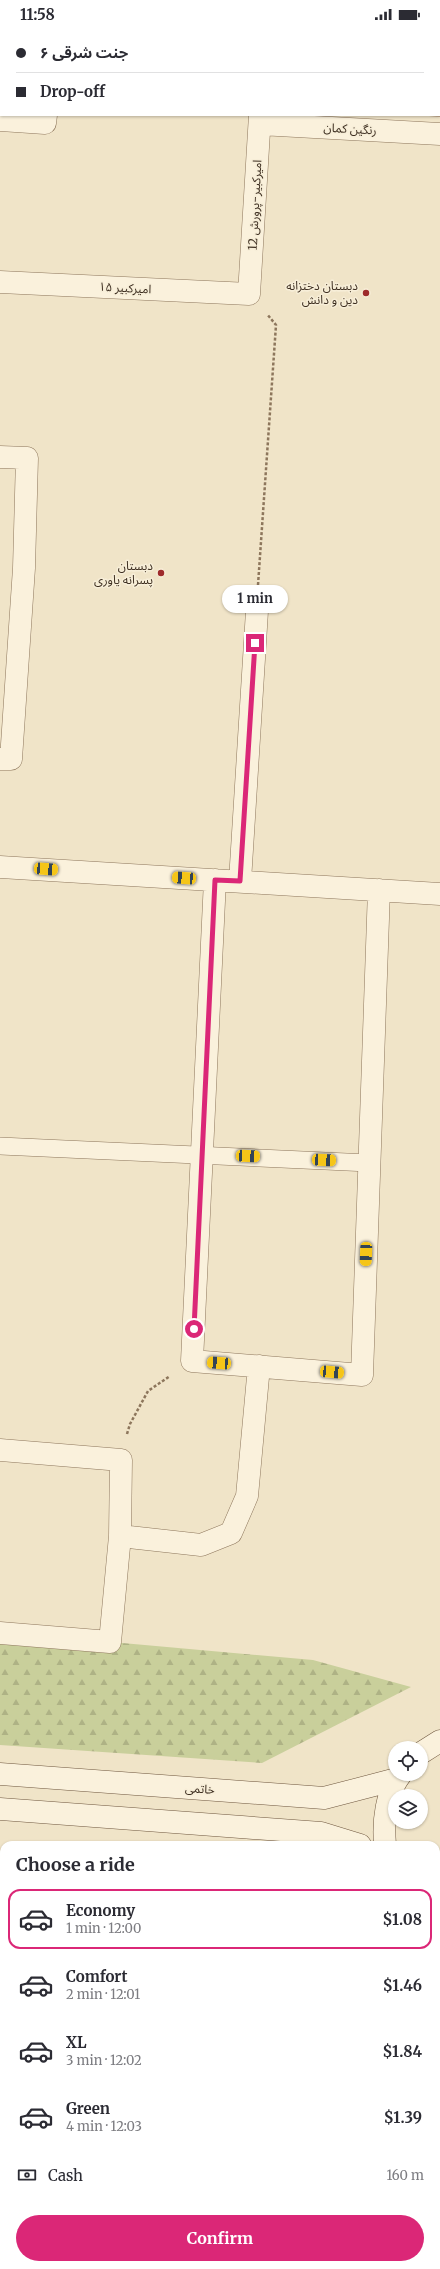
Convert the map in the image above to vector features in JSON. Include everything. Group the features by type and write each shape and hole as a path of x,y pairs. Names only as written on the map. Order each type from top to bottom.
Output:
{"street":[{"path":"0,120 45,123 46,116"},
{"name":"رنگین کمان","path":"260,119 440,134"},
{"name":"12 امیرکبیر-پرورش","path":"249,294 260,119"},
{"name":"امیرکبیر ۱۵","path":"0,282 249,294"},
{"path":"0,457 27,458 24,568 11,759 0,759"},
{"path":"240,881 257,612"},
{"path":"0,867 440,894"},
{"path":"215,880 192,1361 362,1375 379,890"},
{"path":"120,1536 201,1545 231,1533 247,1496 259,1366"},
{"path":"0,1450 121,1460 120,1536 110,1642 0,1632"},
{"path":"428,1749 440,1741"},
{"name":"خاتمی","path":"0,1774 324,1798 388,1779"},
{"path":"385,1841 383,1828 388,1802 397,1781"},
{"path":"0,1809 321,1833 347,1841"},
{"path":"130,2269 170,2269"}],"lane":[{"path":"0,1146 369,1162"}],"path":[{"path":"249,294 276,325 257,612"},
{"path":"121,1460 130,1424 148,1391 192,1361"}],"green space":[{"path":"0,1632 313,1660 411,1687 262,1763 0,1745"}],"place":[{"name":"دبستان دختزانه دین و دانش","path":"366,293"},
{"name":"دبستان پسرانه یاوری","path":"161,573"}],"route":[{"path":"194,1329 215,880 240,881 255,643"}]}
